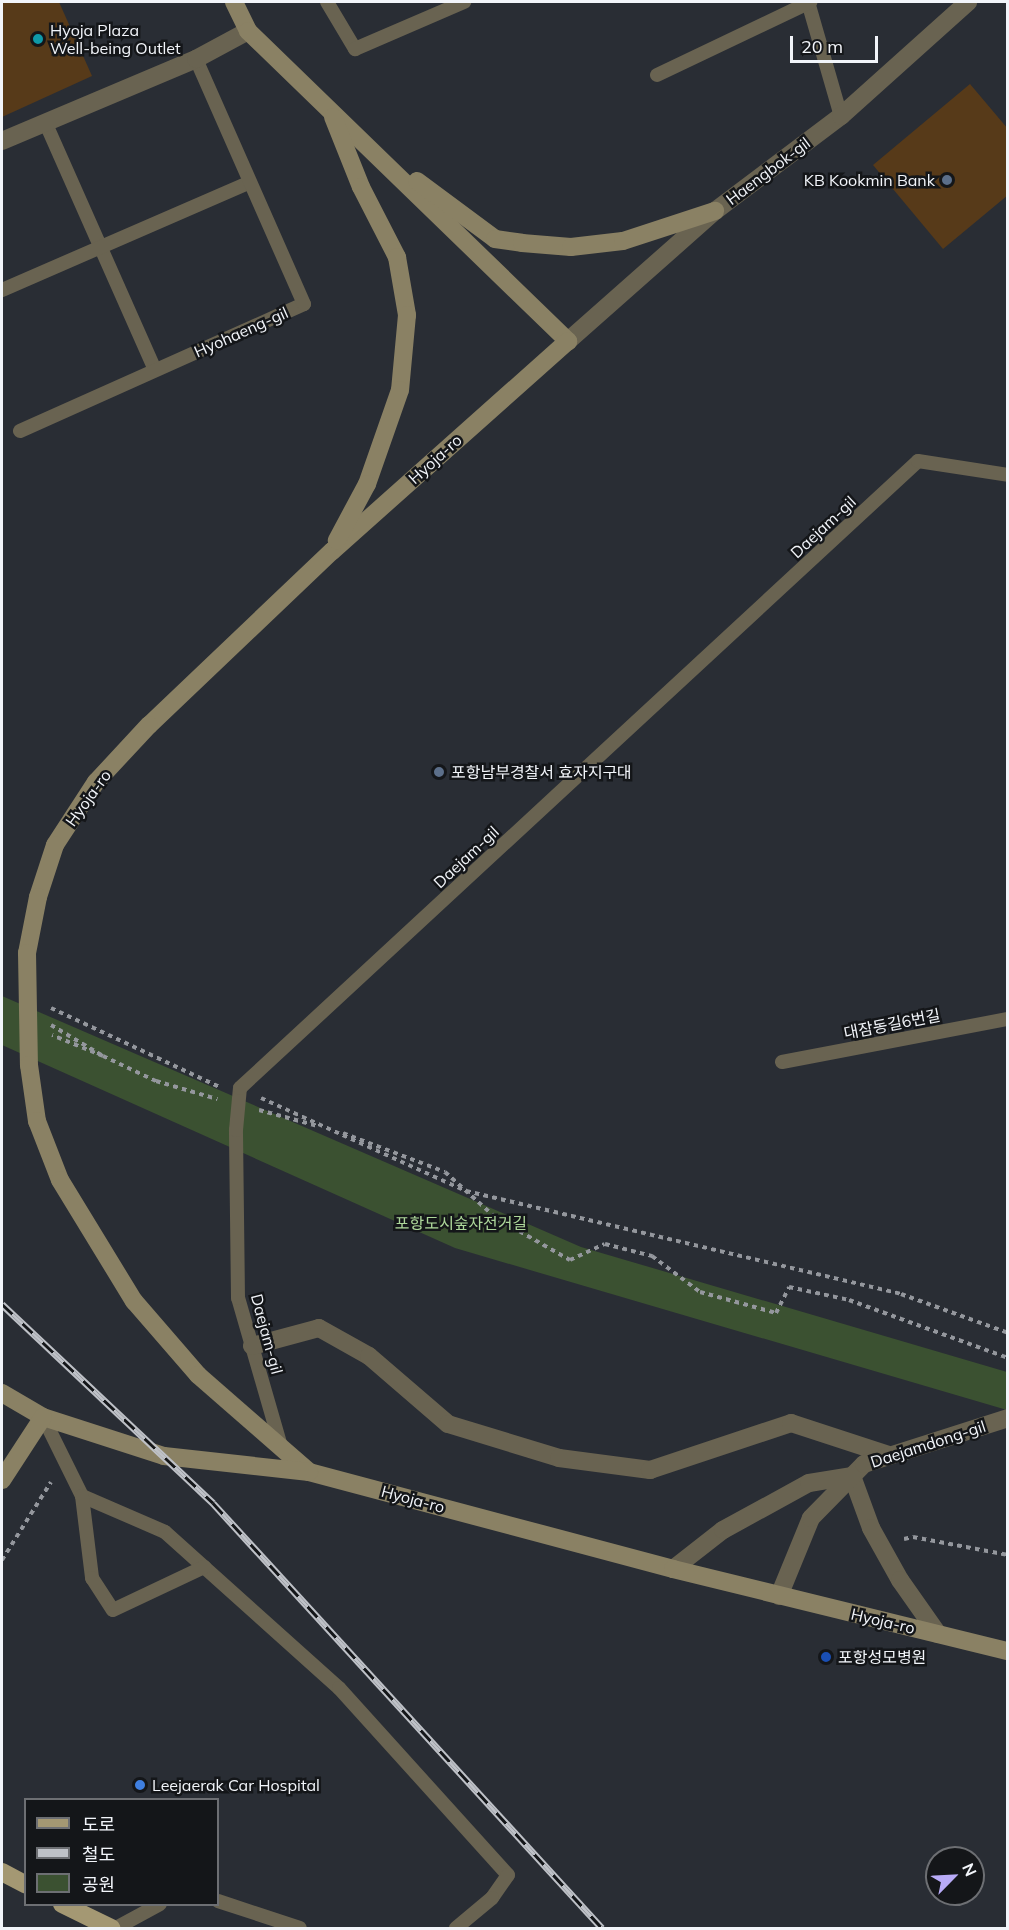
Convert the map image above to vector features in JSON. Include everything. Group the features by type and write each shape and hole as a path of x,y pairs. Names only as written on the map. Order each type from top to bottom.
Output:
{"main road":[{"path":"2,1872 24,1884"},
{"path":"64,1906 111,1929"}],"street":[{"path":"234,2 248,31 568,341"},
{"name":"Haengbok-gil","path":"568,341 715,211 841,116 968,2"},
{"path":"2,141 196,58 248,31"},
{"path":"331,112 495,239 571,247 623,241 715,211"},
{"path":"331,112 361,187 397,257 407,315 400,390 367,484 332,551"},
{"name":"Hyoja-ro","path":"568,341 332,551 149,725 96,782 55,845 38,897 27,953 29,1065 37,1121 60,1180 95,1243 134,1301 198,1375 309,1472 673,1569 1008,1651"},
{"path":"252,1346 319,1328 369,1356 448,1424 559,1458 650,1470 791,1423 889,1455"},
{"path":"2,1393 43,1417 164,1456 309,1472"},
{"path":"2,1480 43,1417"},
{"name":"Daejamdong-gil","path":"779,1596 811,1518 864,1464 1008,1418"},
{"path":"673,1569 723,1530 809,1483 852,1476 880,1543 938,1634"}],"lane":[{"path":"327,2 355,50 464,2"},
{"path":"657,75 809,2 841,116"},
{"name":"Hyohaeng-gil","path":"20,431 304,304 196,58"},
{"path":"46,124 155,370"},
{"path":"2,290 250,182"},
{"name":"Daejam-gil","path":"282,1450 238,1298 238,1104 240,1088 918,461 1008,475"},
{"name":"대잠동길6번길","path":"782,1062 1008,1019"},
{"path":"43,1417 82,1496 92,1578 114,1610 204,1567"},
{"path":"82,1496 165,1532 339,1688 508,1875 492,1898 456,1929"},
{"path":"219,1901 300,1929"},
{"path":"116,1929 158,1906"}],"path":[{"path":"47,1006 215,1087 240,1088 466,1191 901,1294 1008,1332"},
{"path":"103,1056 156,1081 368,1139 445,1172 496,1218 570,1260 605,1244 652,1256 700,1292 776,1313 789,1287 849,1300 1008,1358"},
{"path":"2,1560 64,1460"},
{"path":"880,1543 913,1537 1008,1555"}],"green space":[{"name":"포항도시숲자전거길","path":"2,996 581,1247 1007,1372 1007,1410 455,1248 2,1045"}],"building":[{"name":"Hyoja Plaza Well-being Outlet","path":"2,2 59,2 92,76 2,117"},
{"name":"KB Kookmin Bank","path":"970,84 1008,129 1008,195 943,249 873,165"}],"railway":[{"path":"2,1304 213,1503 602,1928"}],"place":[{"name":"Hyoja Plaza Well-being Outlet","path":"38,39"},
{"name":"KB Kookmin Bank","path":"947,180"},
{"name":"포항남부경찰서 효자지구대","path":"439,772"},
{"name":"포항성모병원","path":"826,1657"},
{"name":"Leejaerak Car Hospital","path":"140,1785"}]}
